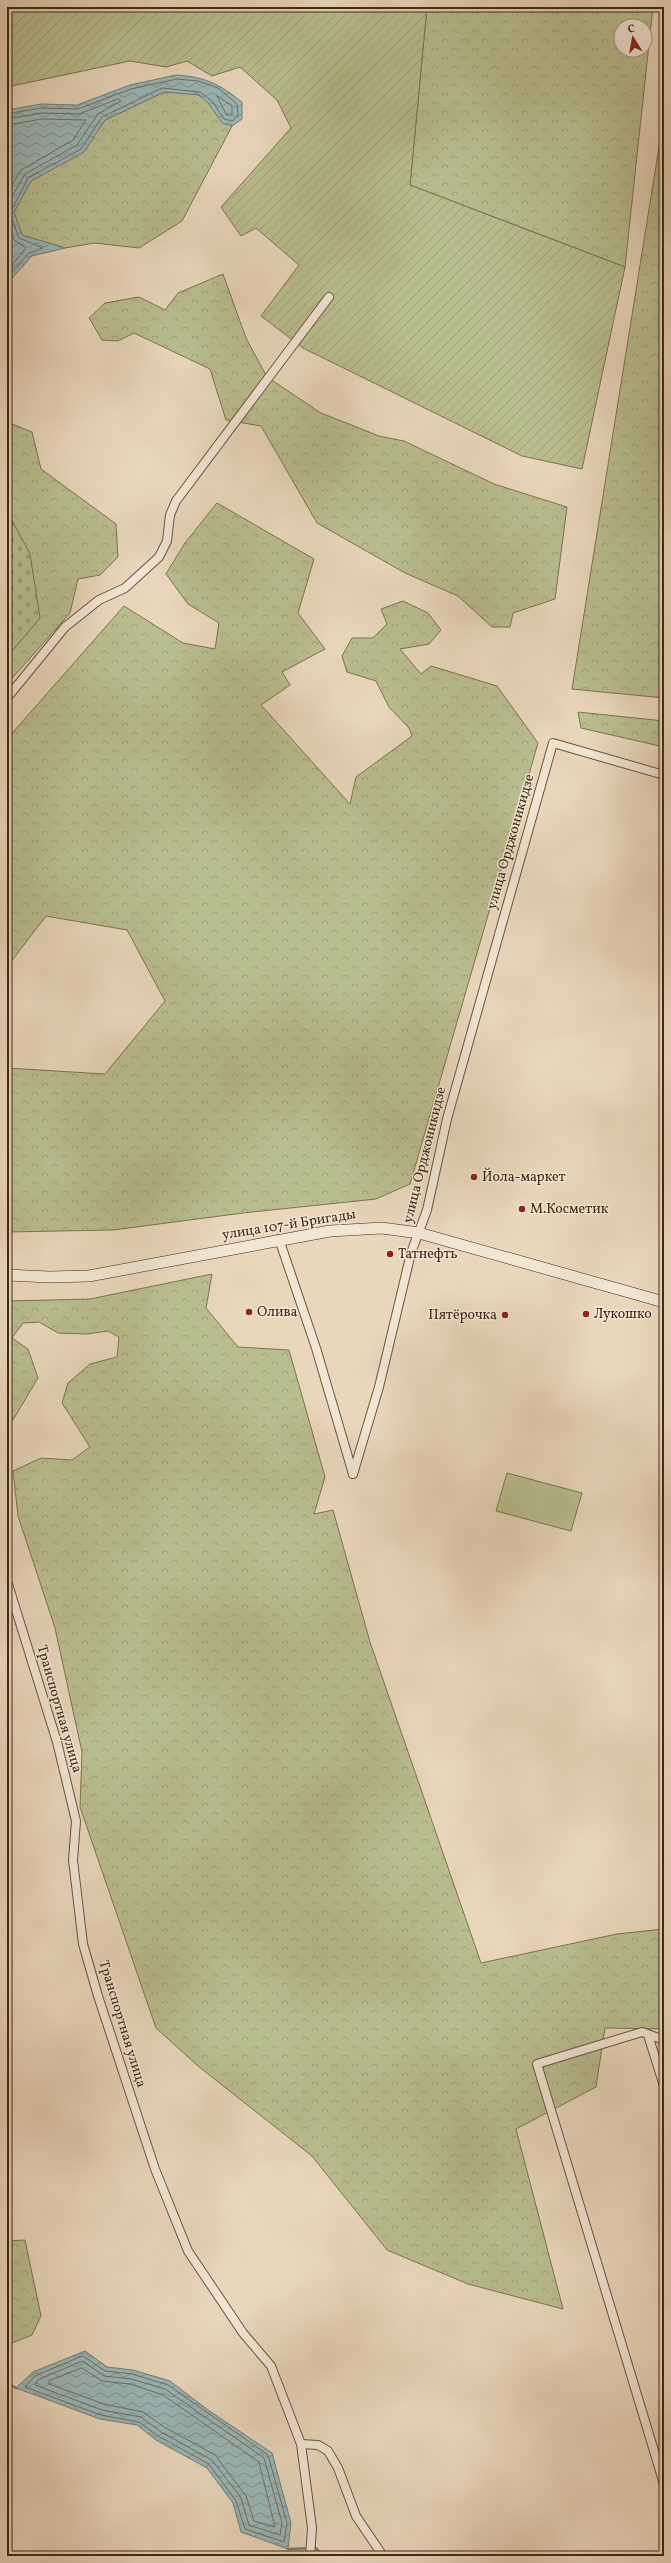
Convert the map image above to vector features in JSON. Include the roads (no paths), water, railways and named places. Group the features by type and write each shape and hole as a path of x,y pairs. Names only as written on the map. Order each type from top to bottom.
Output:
{"main road":[{"name":"улица 107-й Бригады","path":"7,1275 49,1277 89,1276 279,1239 354,1229 382,1228 419,1233 664,1302"}],"street":[{"path":"7,698 65,627 99,600 125,588 159,557 167,541 170,514 176,501 329,297"},
{"name":"улица Орджоникидзе","path":"279,1239 316,1348 353,1474 379,1387 411,1253 427,1210 447,1119 553,743 664,775"},
{"name":"Транспортная улица","path":"7,1581 57,1742 76,1821 73,1860 83,1944 155,2169 188,2251 243,2333 271,2366 301,2444 312,2528 310,2556"},
{"path":"664,2040 648,2036 642,2032 537,2064 664,2484"},
{"path":"648,2036 664,2086"},
{"path":"301,2444 318,2445 328,2451 338,2468 356,2516 383,2556"}],"water":[{"path":"176,75 212,82 226,90 242,102 242,119 232,126 222,123 209,104 199,95 164,92 105,120 84,152 31,181 14,212 22,235 65,248 32,256 7,284 7,110 41,104 77,105 130,85"},
{"path":"85,2351 107,2367 133,2370 170,2381 208,2410 272,2453 291,2523 288,2549 241,2532 233,2503 207,2468 156,2440 137,2425 100,2419 16,2388 33,2372"}],"waterway":[{"path":"7,2383 16,2388"},
{"path":"288,2549 316,2548 323,2556"}],"place":[{"name":"Йола-маркет","path":"474,1177"},
{"name":"М.Косметик","path":"522,1209"},
{"name":"Татнефть","path":"390,1254"},
{"name":"Олива","path":"249,1312"},
{"name":"Лукошко","path":"586,1314"},
{"name":"Пятёрочка","path":"505,1315"}]}
